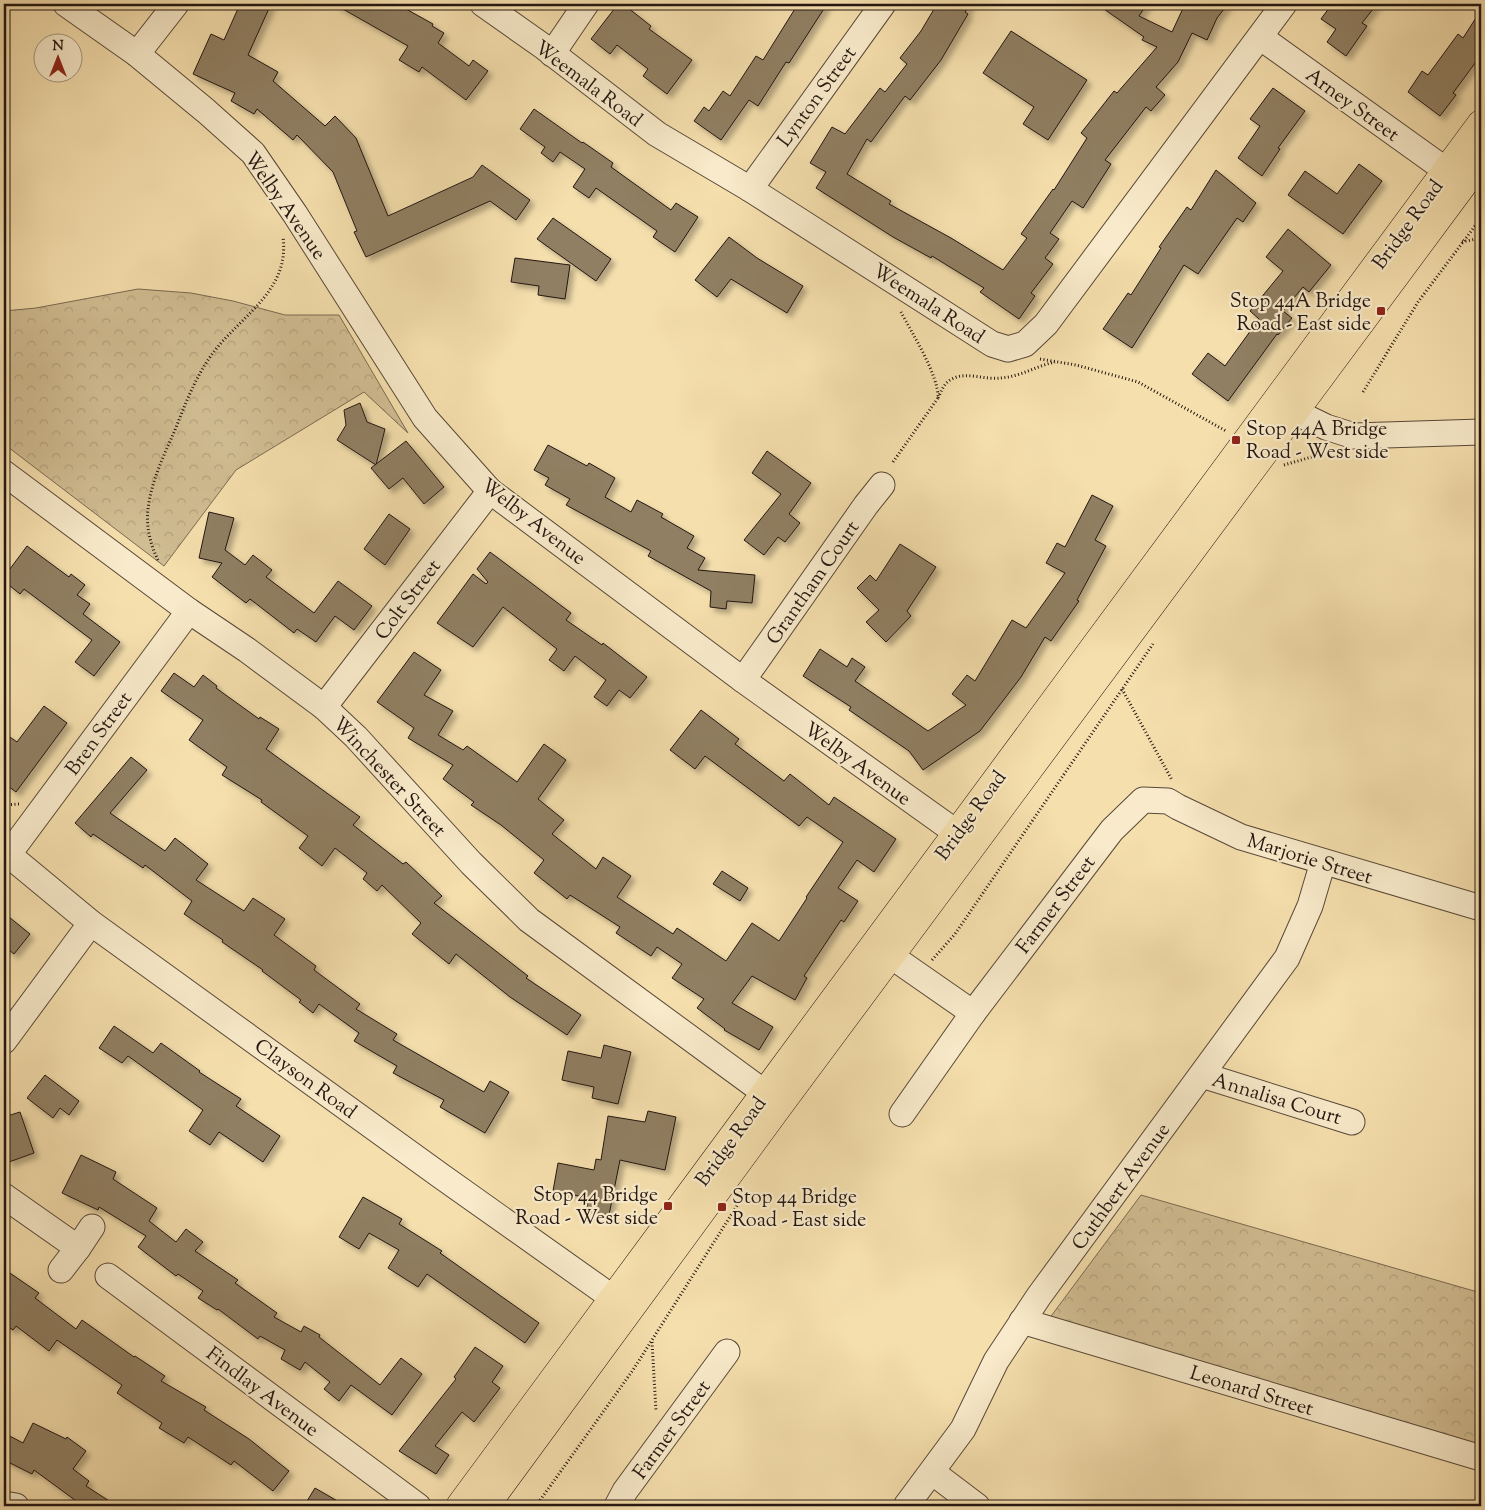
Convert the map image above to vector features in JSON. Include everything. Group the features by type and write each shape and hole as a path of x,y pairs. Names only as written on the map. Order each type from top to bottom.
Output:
{"main road":[{"name":"Bridge Road","path":"460,1506 621,1304 1285,407 1454,178 1481,124"},
{"name":"Bridge Road","path":"1454,178 1481,160"},
{"name":"Bridge Road","path":"772,1099 891,956 965,840 1246,442 1285,407"},
{"name":"Bridge Road","path":"485,1506 621,1304"}],"street":[{"name":"Welby Avenue","path":"66,4 137,54 253,153 295,214 426,418 490,491 743,680 965,840"},
{"path":"137,54 176,4"},
{"name":"Weemala Road","path":"483,4 657,134 750,189 992,344 1008,349 1016,346"},
{"path":"552,54 586,4"},
{"name":"Lynton Street","path":"750,189 883,4"},
{"path":"1016,346 1025,344 1046,324 1284,4"},
{"name":"Arney Street","path":"1260,37 1454,178"},
{"path":"1285,407 1326,427 1354,436 1481,432"},
{"name":"Winchester Street","path":"4,473 188,611 247,650 324,707 356,737 471,863 529,920 772,1099"},
{"name":"Grantham Court","path":"743,680 882,485"},
{"name":"Colt Street","path":"324,707 490,491"},
{"name":"Bren Street","path":"6,853 188,611"},
{"name":"Marjorie Street","path":"1143,800 1168,800 1178,808 1241,837 1481,908"},
{"name":"Farmer Street","path":"902,1114 973,1013 1112,830 1143,800"},
{"name":"Clayson Road","path":"6,853 91,923 621,1304"},
{"name":"Cuthbert Avenue","path":"906,1506 963,1429 996,1361 1039,1296 1287,958 1310,906 1323,862"},
{"path":"4,1041 91,923"},
{"path":"891,956 973,1013"},
{"name":"Annalisa Court","path":"1202,1075 1352,1122"},
{"path":"4,1196 78,1248"},
{"path":"61,1270 92,1227"},
{"name":"Findlay Avenue","path":"108,1276 418,1506"},
{"name":"Leonard Street","path":"1022,1321 1481,1458"},
{"name":"Farmer Street","path":"617,1506 625,1491 726,1352"},
{"path":"932,1472 977,1506"},
{"path":"4,1504 16,1506"}],"path":[{"path":"1363,392 1418,302 1481,218"},
{"path":"162,567 152,548 147,524 150,499 160,466 196,380 215,350 271,290 284,256 283,238 280,232"},
{"path":"1462,243 1481,238"},
{"path":"900,311 919,346 938,390 938,398"},
{"path":"1016,346 1021,358 1058,361 1138,382 1246,442"},
{"path":"892,462 938,398 945,384 954,378 964,376 1001,378 1023,374 1044,364 1058,361"},
{"path":"1122,689 1171,779 1178,786"},
{"path":"4,805 20,804"},
{"path":"652,1341 657,1419"}],"green space":[{"path":"138,289 191,293 233,301 285,315 339,315 408,433 364,392 236,470 164,566 4,444 4,311 36,308"},
{"path":"1141,1195 1481,1293 1481,1457 1043,1327"}],"building":[{"path":"240,4 271,4 248,55 278,72 273,81 325,126 335,116 356,138 388,216 473,177 482,165 530,200 516,220 490,201 366,257 354,232 357,231 333,172 297,135 293,140 257,109 254,114 231,101 235,93 193,74 211,34 224,40"},
{"path":"334,4 397,4 433,24 432,26 444,33 438,43 469,66 473,60 488,71 466,100 422,67 419,72 399,60 408,46"},
{"path":"618,4 623,4 651,26 649,29 692,60 667,94 643,76 648,69 617,45 610,54 591,39"},
{"path":"798,4 827,4 789,63 786,62 758,106 749,100 721,140 694,121 704,107 709,111 723,91 730,96 756,56 763,60"},
{"path":"937,4 971,4 965,12 968,14 941,60 910,100 905,96 871,142 867,139 847,174 891,201 889,204 951,238 1003,270 1027,238 1021,234 1054,190 1087,138 1081,133 1114,91 1117,93 1157,47 1142,40 1144,37 1101,7 1103,4 1113,4 1122,8 1124,4 1147,4 1139,16 1172,32 1185,4 1228,4 1217,18 1207,40 1192,33 1178,62 1156,87 1165,95 1151,111 1146,107 1105,160 1111,164 1083,208 1072,201 1050,233 1059,239 1045,258 1053,264 1031,293 1035,296 1019,319 980,292 984,288 932,256 931,258 893,237 816,188 826,172 810,163 832,127 845,134 880,88 885,92 907,64 900,58 921,31"},
{"path":"1332,4 1377,4 1362,23 1367,26 1346,56 1327,42 1336,29 1321,19"},
{"path":"1481,10 1481,55 1453,93 1456,95 1440,116 1408,92 1422,71 1428,75 1458,34 1463,38"},
{"path":"1011,31 1087,80 1048,140 1023,124 1034,107 983,73"},
{"path":"1273,88 1305,111 1278,148 1280,149 1262,176 1238,158 1260,126 1250,119"},
{"path":"534,109 613,163 611,167 671,210 676,203 698,217 675,252 653,237 657,231 596,188 589,198 573,187 585,169 560,152 553,162 541,153 545,147 520,129"},
{"path":"1359,164 1382,181 1343,234 1288,195 1305,171 1337,194"},
{"path":"1216,170 1256,203 1243,222 1237,218 1198,274 1184,265 1132,348 1103,329 1128,293 1131,295 1161,248 1159,247 1187,207 1191,210"},
{"path":"553,218 611,259 596,281 537,239"},
{"path":"1288,229 1331,265 1309,292 1303,287 1283,311 1292,318 1277,334 1228,401 1192,374 1208,353 1225,366 1259,319 1250,311 1283,271 1266,257"},
{"path":"729,237 757,258 803,286 787,313 731,279 717,297 695,280"},
{"path":"515,258 570,265 565,299 538,295 539,286 511,282"},
{"path":"360,403 367,422 385,429 376,465 337,440 346,425 344,410"},
{"path":"406,441 444,487 424,504 403,478 389,489 371,468"},
{"path":"548,445 587,466 589,463 615,478 605,497 631,512 637,500 663,514 661,517 694,536 687,548 705,558 698,570 755,575 752,603 727,601 726,609 710,607 711,591 648,556 651,551 566,505 570,499 545,485 549,478 534,470"},
{"path":"767,451 811,483 789,514 800,523 785,542 778,537 764,555 744,540 781,494 752,473"},
{"path":"1092,495 1113,506 1095,540 1106,546 1077,600 1079,601 1051,641 1045,637 1021,677 980,731 923,770 909,751 849,710 851,707 803,676 820,649 847,667 852,658 865,667 855,681 928,731 966,705 952,694 967,675 975,681 1012,620 1026,628 1065,573 1046,563 1057,543 1065,547"},
{"path":"209,512 234,518 225,550 245,565 253,555 272,570 266,577 314,613 338,581 372,606 354,630 335,616 316,642 297,629 294,633 250,599 246,603 212,577 222,563 199,558"},
{"path":"389,514 410,529 385,565 364,549"},
{"path":"900,544 936,567 907,611 911,616 886,642 866,622 879,610 857,588 870,575 876,581"},
{"path":"27,546 69,577 71,574 85,585 77,595 90,604 83,614 120,642 94,676 75,662 92,640 24,589 20,594 4,581 4,577"},
{"path":"490,552 571,613 566,620 602,645 603,643 647,677 630,698 619,690 607,706 594,697 606,680 575,656 564,671 549,660 557,649 503,607 473,647 437,623 473,574 486,584 488,582 477,569"},
{"path":"414,652 441,670 424,695 453,711 438,735 463,750 467,746 517,782 544,744 566,760 538,799 564,820 552,834 596,869 603,857 631,876 617,897 673,934 677,928 726,961 752,923 779,941 843,842 807,817 799,826 705,756 695,769 670,750 701,710 739,739 735,744 784,781 790,774 829,805 834,797 896,839 874,872 857,860 838,888 858,901 844,922 841,920 804,976 807,978 795,1000 752,976 732,1003 773,1027 759,1050 724,1030 697,1008 704,999 672,978 682,964 657,947 651,956 616,933 620,927 570,895 567,899 534,873 544,860 501,825 471,805 474,802 443,779 453,765 408,738 414,728 377,702"},
{"path":"174,673 194,687 203,675 217,686 216,688 259,719 260,717 279,729 266,749 360,817 353,825 403,864 406,862 442,896 434,903 528,976 526,978 581,1015 567,1035 510,997 456,954 449,964 412,934 421,923 382,885 377,891 363,879 367,873 335,848 322,866 299,848 308,836 261,802 262,800 222,775 227,767 189,740 203,720 161,691"},
{"path":"44,706 67,723 16,792 4,783 4,733 17,742"},
{"path":"131,757 147,770 110,813 165,851 175,838 208,864 196,880 244,911 253,898 285,919 274,935 316,966 314,970 360,1004 356,1009 397,1034 393,1040 484,1092 490,1081 509,1092 485,1133 440,1107 444,1100 393,1073 397,1066 354,1041 359,1033 319,1004 313,1013 299,1002 301,1000 263,970 184,914 192,901 145,865 143,868 93,834 91,837 75,823"},
{"path":"722,871 748,888 740,901 713,884"},
{"path":"4,913 30,934 14,954 4,946"},
{"path":"114,1026 153,1053 161,1043 199,1072 241,1099 236,1106 280,1136 263,1162 219,1132 210,1145 189,1131 203,1110 128,1056 122,1063 99,1048"},
{"path":"604,1045 631,1052 618,1104 592,1098 594,1087 562,1080 568,1051 601,1058"},
{"path":"45,1075 79,1101 69,1115 60,1108 53,1118 27,1098"},
{"path":"648,1111 676,1117 665,1170 620,1160 609,1215 586,1211 589,1198 553,1191 558,1163 594,1170 596,1159 601,1160 608,1116 645,1122"},
{"path":"20,1112 34,1153 9,1162 4,1147 4,1117"},
{"path":"81,1155 116,1172 113,1179 157,1208 149,1221 176,1242 186,1229 203,1242 195,1251 238,1280 235,1283 277,1313 274,1317 301,1332 304,1326 320,1335 319,1337 380,1385 401,1358 422,1374 392,1415 351,1385 339,1401 324,1389 330,1382 305,1362 300,1370 281,1359 285,1350 260,1336 258,1339 218,1309 198,1298 203,1291 178,1274 176,1276 138,1247 146,1236 99,1207 98,1210 62,1193"},
{"path":"363,1197 402,1219 399,1224 442,1251 440,1253 539,1323 525,1343 427,1274 418,1287 388,1268 399,1250 369,1233 359,1249 339,1237"},
{"path":"4,1269 39,1293 35,1298 76,1329 82,1320 134,1357 165,1376 161,1381 206,1407 204,1410 249,1439 289,1471 273,1491 234,1461 231,1465 188,1437 184,1443 159,1428 162,1423 117,1393 122,1385 57,1340 49,1351 16,1326 13,1330 4,1324"},
{"path":"475,1347 503,1366 492,1382 500,1388 474,1422 462,1412 435,1446 449,1455 436,1474 399,1451 456,1379 454,1377"},
{"path":"33,1423 66,1439 67,1437 86,1451 73,1469 89,1481 86,1486 117,1506 83,1506 34,1470 32,1474 4,1460 4,1433 23,1443"},
{"path":"315,1488 346,1506 304,1506"}],"place":[{"name":"Stop 44A Bridge Road - East side","path":"1381,311"},
{"name":"Stop 44A Bridge Road - West side","path":"1236,440"},
{"name":"Stop 44 Bridge Road - West side","path":"668,1206"},
{"name":"Stop 44 Bridge Road - East side","path":"722,1207"}]}
